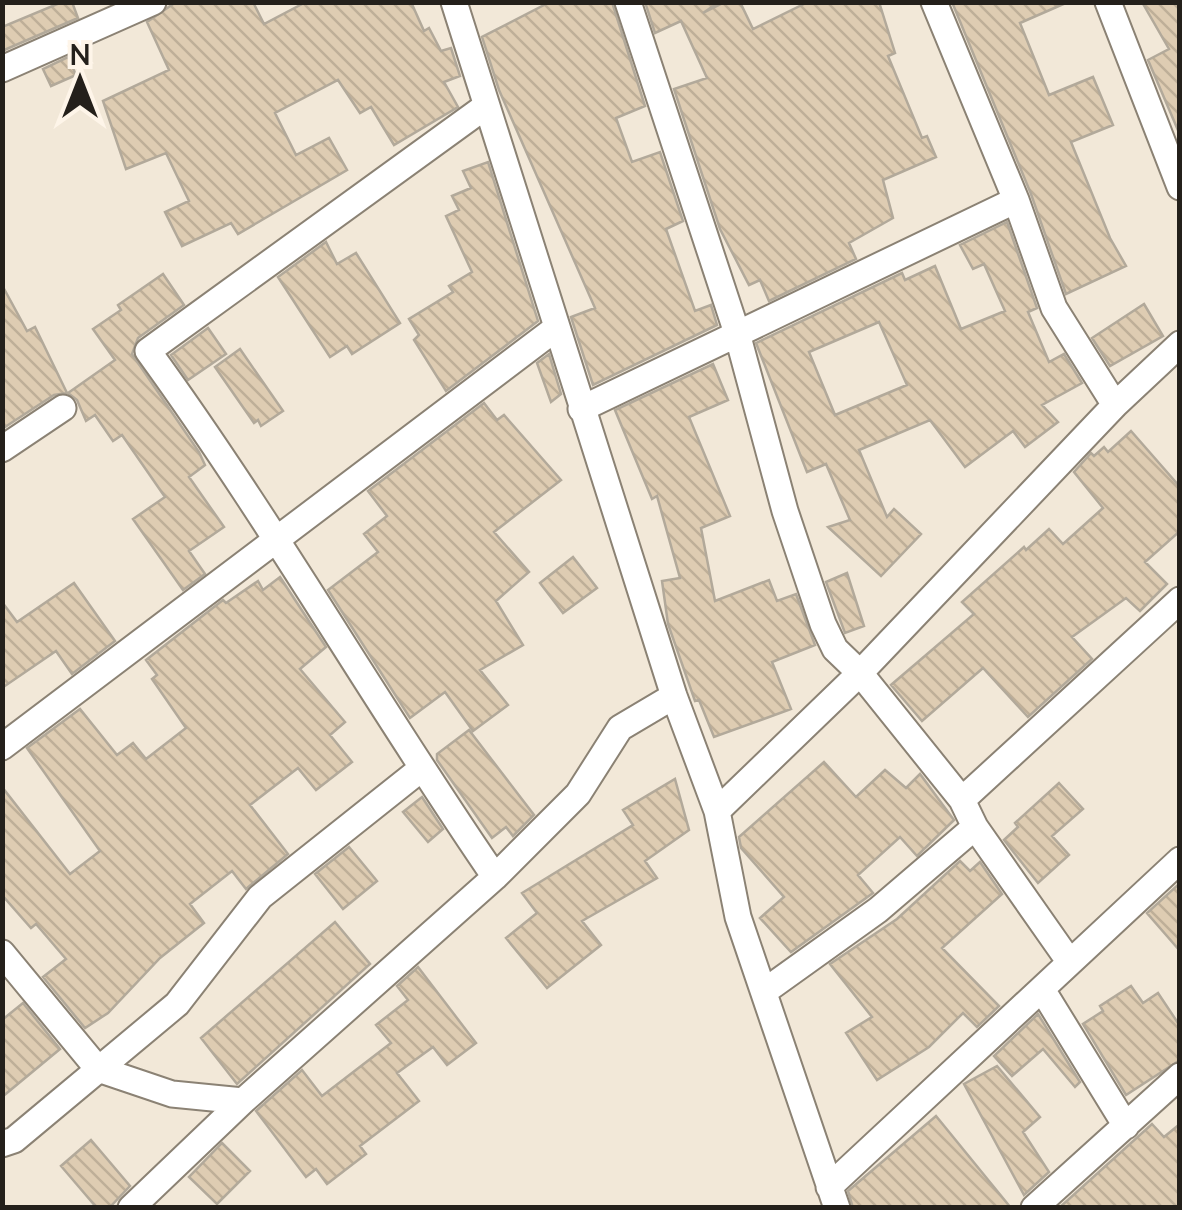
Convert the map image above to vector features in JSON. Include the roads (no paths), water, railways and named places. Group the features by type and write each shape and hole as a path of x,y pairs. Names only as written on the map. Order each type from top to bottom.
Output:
{"street":[{"path":"2,69 153,2"},
{"path":"454,2 674,696 717,811 738,917 833,1197 1070,961 1180,860"},
{"path":"628,2 736,332 785,511 822,624 835,649 860,673 962,800 976,827 1070,961"},
{"path":"934,2 1016,200 1054,308 1115,405"},
{"path":"1108,2 1180,186"},
{"path":"486,106 148,351 221,454 421,769 495,877"},
{"path":"581,409 1016,200"},
{"path":"5,740 275,543 555,329"},
{"path":"717,811 860,673 1115,405 1180,344"},
{"path":"2,449 62,408"},
{"path":"962,800 1180,600"},
{"path":"131,1208 243,1101 495,877 578,794 620,728 674,696"},
{"path":"2,1144 14,1140 177,1004 260,897 421,769"},
{"path":"765,991 878,910 976,827"},
{"path":"2,953 98,1069 172,1094 243,1101"},
{"path":"1043,991 1126,1126"},
{"path":"1034,1208 1180,1076"}]}
